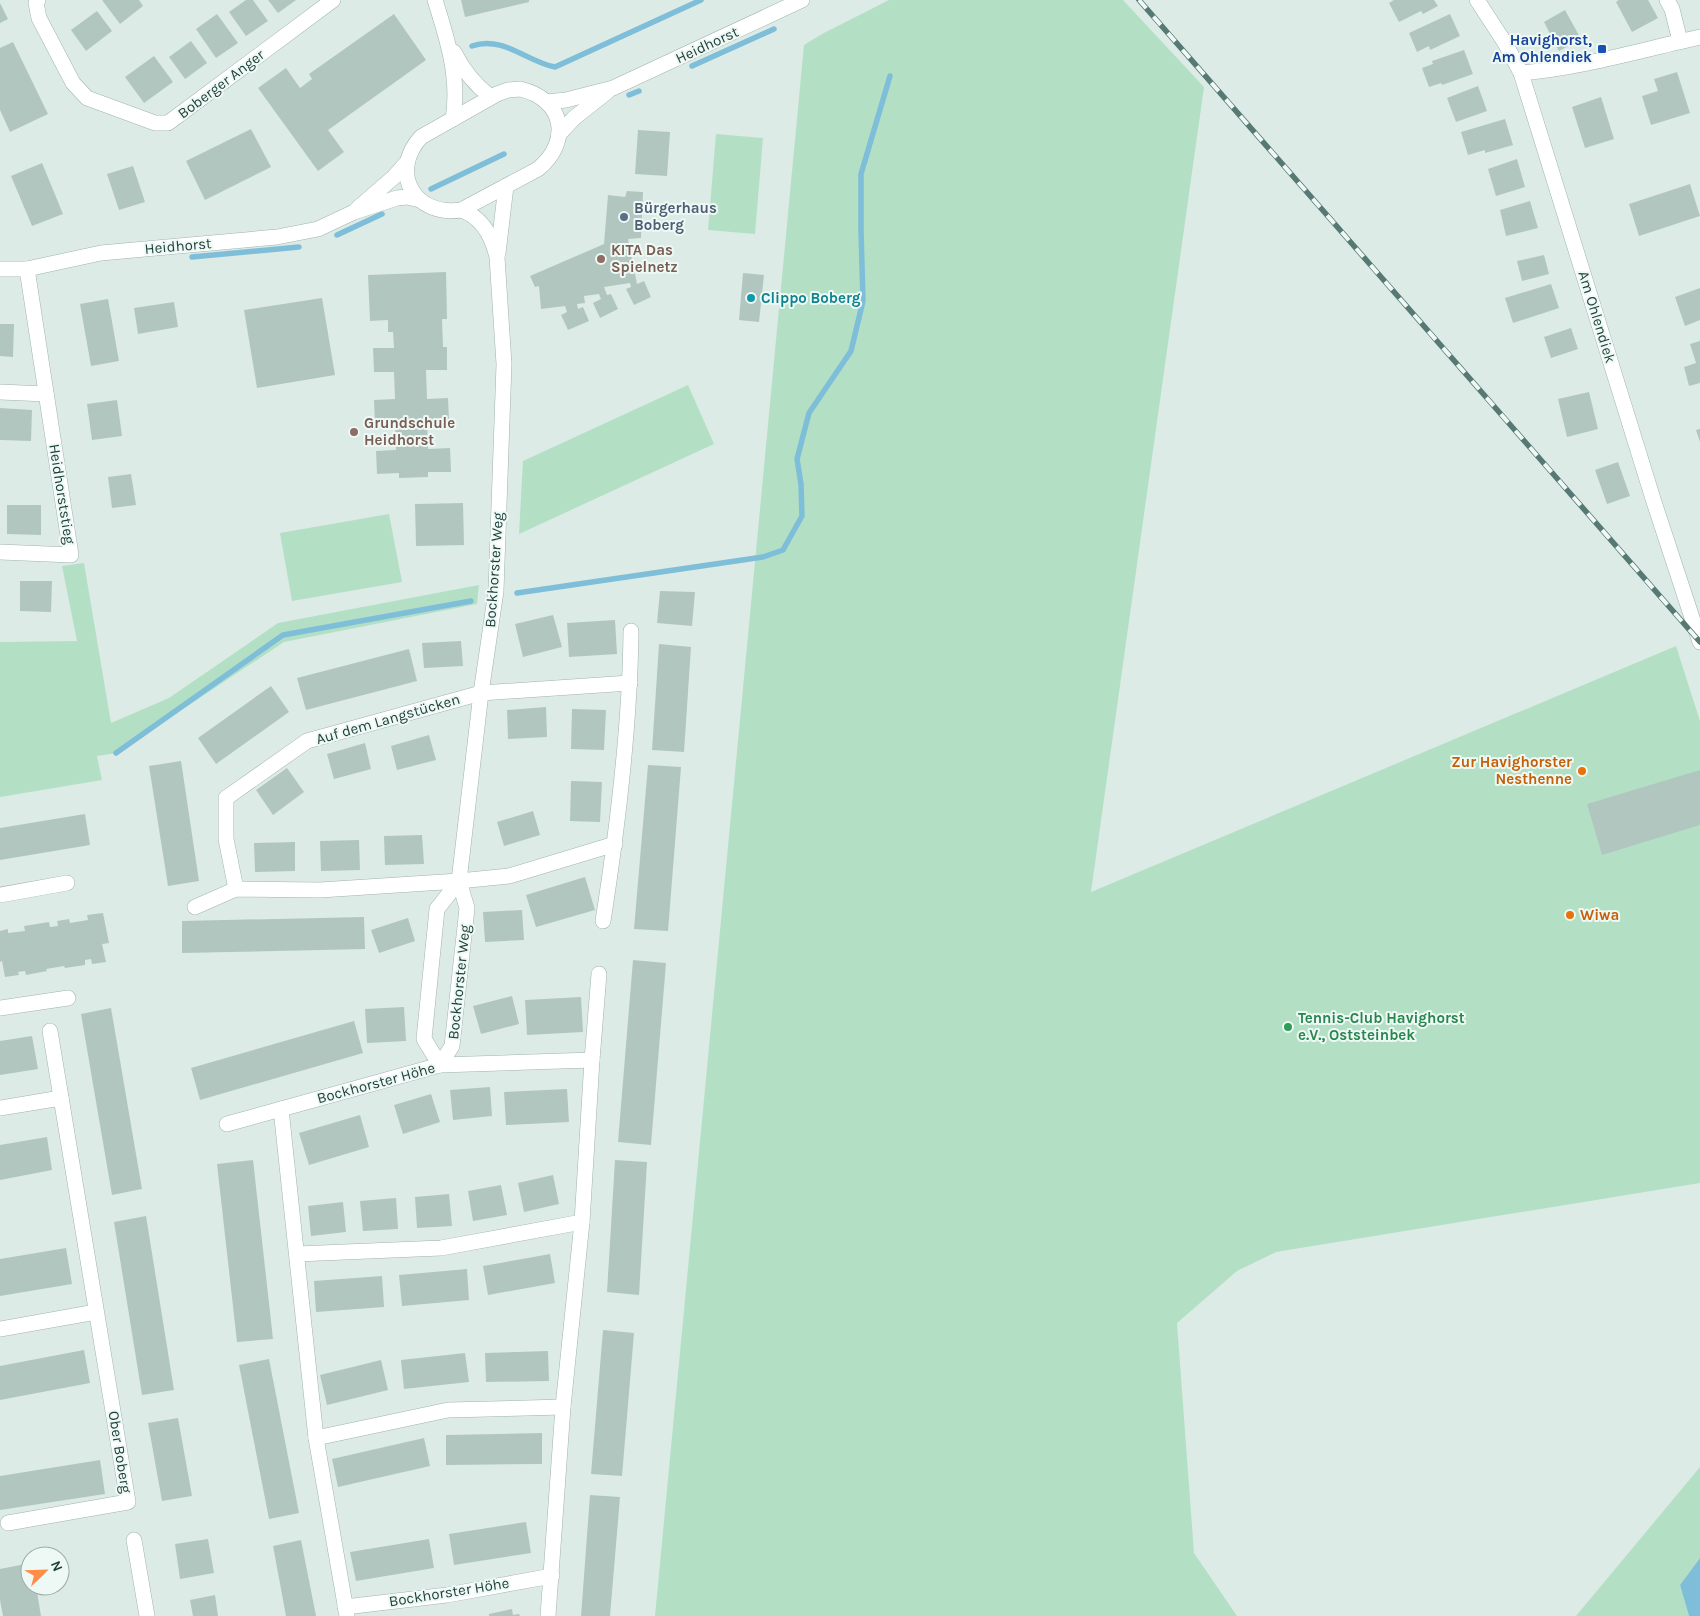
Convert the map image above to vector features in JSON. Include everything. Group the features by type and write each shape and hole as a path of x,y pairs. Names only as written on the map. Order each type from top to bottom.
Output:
{"street":[{"name":"Boberger Anger","path":"36,1 39,18 73,83 87,98 155,123 168,123 333,0"},
{"path":"435,0 448,42 454,88 455,106 453,119"},
{"name":"Heidhorst","path":"354,212 394,177 407,162 414,144 421,137 491,97 508,90 520,89 532,92 547,102 566,100 612,88 802,0"},
{"name":"Am Ohlendiek","path":"1477,0 1505,43 1521,73 1654,502 1700,642"},
{"path":"1667,0 1672,9 1680,42"},
{"path":"1521,73 1546,71 1700,37"},
{"path":"448,42 464,70 476,85 491,97"},
{"name":"Heidhorst","path":"0,269 27,269 101,253 277,237 318,228 354,212 397,198 420,200 429,207 439,211 450,212 460,210 538,169 554,151 559,134 574,118 612,88"},
{"path":"547,102 556,117 559,134"},
{"path":"407,162 408,182 420,200"},
{"name":"Bockhorster Weg","path":"459,881 437,909 424,1039 440,1065 452,1046 466,908 459,881 481,693 496,591 504,364 497,257 506,186"},
{"name":"Bockhorster Weg","path":"460,210 474,216 486,229 497,257"},
{"name":"Heidhorststieg","path":"0,552 71,555 27,269"},
{"path":"0,392 46,394"},
{"path":"603,921 615,844 630,683 631,631"},
{"name":"Auf dem Langstücken","path":"236,889 226,840 226,798 307,741 481,693 630,683"},
{"path":"195,907 236,889 320,890 510,876 615,844"},
{"path":"0,895 68,884"},
{"path":"548,1616 563,1407 582,1222 599,974"},
{"path":"0,1008 68,998"},
{"name":"Ober Boberg","path":"8,1523 128,1502 50,1031"},
{"name":"Bockhorster Höhe","path":"227,1124 440,1065 592,1060"},
{"path":"0,1108 61,1098"},
{"name":"Bockhorster Höhe","path":"281,1109 316,1438 346,1612 552,1576"},
{"path":"297,1254 441,1248 582,1222"},
{"path":"0,1329 96,1312"},
{"path":"316,1438 448,1410 563,1407"},
{"path":"134,1540 147,1616"}],"green space":[{"path":"889,0 1123,0 1204,87 1091,892 1676,646 1700,721 1700,1183 1276,1252 1237,1271 1177,1323 1194,1553 1237,1616 655,1616 804,45"},
{"path":"716,134 763,138 755,234 708,230"},
{"path":"688,385 714,444 519,534 523,461"},
{"path":"389,514 402,582 292,601 280,533"},
{"path":"84,563 111,723 169,698 278,623 479,585 477,604 284,642 117,753 97,756 102,780 0,797 0,642 77,641 62,566"},
{"path":"1700,1467 1700,1558 1680,1585 1689,1616 1576,1616"}],"water":[{"path":"1700,1558 1700,1616 1689,1616 1680,1585"}],"building":[{"path":"102,0 139,0 143,6 120,24"},
{"path":"246,0 253,0 268,21 246,36 229,12"},
{"path":"268,0 296,0 278,13"},
{"path":"461,0 529,0 529,2 465,17"},
{"path":"1394,0 1434,0 1438,6 1423,14 1421,11 1399,22 1389,3"},
{"path":"1619,0 1648,0 1658,18 1632,32 1616,2"},
{"path":"0,3 8,19 0,23"},
{"path":"1565,10 1581,39 1559,51 1544,22"},
{"path":"97,11 112,31 86,51 71,30"},
{"path":"217,14 238,43 216,58 196,29"},
{"path":"394,14 426,60 328,130 344,152 318,171 258,88 286,68 300,88 312,79 309,74"},
{"path":"1450,14 1460,36 1430,50 1429,46 1417,52 1409,33"},
{"path":"191,41 207,63 185,79 169,57"},
{"path":"13,42 48,114 10,132 0,110 0,48"},
{"path":"1464,50 1473,74 1442,85 1441,83 1429,87 1422,68 1433,64 1432,61"},
{"path":"154,56 173,82 144,103 125,77"},
{"path":"1677,72 1690,113 1651,125 1642,96 1658,91 1654,79"},
{"path":"1478,86 1487,111 1456,122 1447,98"},
{"path":"1601,97 1614,139 1585,148 1572,107"},
{"path":"1505,119 1513,145 1485,153 1485,150 1468,155 1461,132"},
{"path":"251,129 271,167 205,200 186,161"},
{"path":"638,130 670,132 667,176 635,174"},
{"path":"1517,159 1525,187 1496,196 1488,169"},
{"path":"42,163 63,214 32,226 11,176"},
{"path":"133,166 145,202 119,210 107,174"},
{"path":"1690,184 1700,216 1639,236 1629,204"},
{"path":"627,191 643,192 641,238 628,239 637,284 644,281 651,297 634,305 626,289 631,287 630,283 604,287 607,295 611,294 618,309 600,318 593,303 601,299 599,294 584,296 585,303 577,304 578,309 583,307 589,321 568,330 561,315 567,312 565,306 541,309 539,286 535,287 530,276 604,244 608,195 625,197"},
{"path":"1530,201 1538,228 1506,236 1500,210"},
{"path":"1544,255 1549,274 1522,281 1517,261"},
{"path":"446,272 447,319 442,319 443,347 447,347 447,370 426,370 427,399 448,398 449,420 427,421 428,449 450,448 451,472 428,472 428,477 399,478 399,473 377,474 376,451 396,450 395,423 375,423 374,400 395,399 394,372 374,372 373,348 394,348 393,332 388,332 388,320 370,321 368,275"},
{"name":"Clippo Boberg","path":"743,273 764,275 759,322 739,320"},
{"path":"1551,284 1559,308 1513,323 1505,298"},
{"path":"1700,288 1700,320 1685,326 1675,297"},
{"path":"322,298 335,375 257,388 244,310"},
{"path":"108,299 119,361 91,366 80,304"},
{"path":"174,302 178,327 138,334 134,308"},
{"path":"0,324 14,324 13,357 0,356"},
{"path":"1571,328 1578,349 1551,358 1544,337"},
{"path":"1700,341 1700,383 1689,386 1684,367 1696,363 1690,344"},
{"path":"1589,392 1598,429 1567,437 1558,399"},
{"path":"117,400 122,436 92,440 87,404"},
{"path":"0,408 32,410 31,441 0,440"},
{"path":"1700,429 1700,442 1696,430"},
{"path":"1618,462 1630,496 1607,504 1595,470"},
{"path":"131,474 136,505 112,508 108,477"},
{"path":"463,503 464,545 416,546 415,504"},
{"path":"7,505 41,505 41,535 7,534"},
{"path":"20,581 52,581 51,612 20,611"},
{"path":"660,591 695,592 692,626 657,623"},
{"path":"553,615 562,647 523,657 515,624"},
{"path":"615,620 617,654 569,657 567,623"},
{"path":"461,641 463,666 424,668 422,643"},
{"path":"659,644 691,647 684,752 652,750"},
{"path":"409,649 417,681 306,710 297,678"},
{"path":"271,686 289,712 216,764 198,738"},
{"path":"546,707 547,737 508,739 507,710"},
{"path":"572,709 606,710 604,750 571,749"},
{"path":"429,735 436,760 397,770 391,746"},
{"path":"365,743 371,769 334,779 327,754"},
{"path":"181,761 199,881 168,886 149,766"},
{"path":"648,765 681,767 668,931 634,929"},
{"path":"287,768 304,792 273,815 256,790"},
{"path":"1700,770 1700,825 1602,855 1587,804"},
{"path":"571,781 602,782 600,822 570,821"},
{"path":"533,811 540,835 504,846 497,822"},
{"path":"85,814 90,845 0,860 0,828"},
{"path":"422,835 424,864 385,865 384,836"},
{"path":"359,840 360,870 321,871 320,841"},
{"path":"295,842 295,871 255,872 254,843"},
{"path":"585,877 595,910 536,927 526,895"},
{"path":"522,910 524,940 485,942 483,912"},
{"path":"103,913 109,943 102,944 106,962 92,964 91,959 85,960 85,965 46,969 47,971 26,975 25,971 18,972 19,975 5,977 2,961 0,962 0,931 8,929 8,933 25,931 24,926 49,922 50,927 58,926 57,921 69,919 70,923 88,920 87,915"},
{"path":"364,917 365,949 182,953 182,921"},
{"path":"408,918 415,941 379,953 371,930"},
{"path":"633,960 666,963 651,1145 618,1142"},
{"path":"512,996 519,1024 481,1034 473,1006"},
{"path":"581,997 583,1032 527,1035 525,1000"},
{"path":"404,1007 406,1041 367,1043 365,1009"},
{"path":"111,1008 142,1189 112,1195 81,1014"},
{"path":"354,1021 363,1053 200,1100 191,1068"},
{"path":"32,1036 38,1069 0,1075 0,1041"},
{"path":"490,1087 492,1116 453,1120 450,1090"},
{"path":"567,1089 569,1122 506,1125 504,1092"},
{"path":"431,1094 440,1122 403,1134 394,1105"},
{"path":"360,1115 369,1147 309,1165 299,1133"},
{"path":"47,1137 52,1170 0,1180 0,1145"},
{"path":"253,1160 273,1339 237,1342 217,1164"},
{"path":"615,1160 647,1162 639,1295 607,1292"},
{"path":"553,1175 559,1204 524,1212 518,1183"},
{"path":"501,1185 507,1215 473,1221 468,1191"},
{"path":"449,1194 452,1226 417,1228 415,1197"},
{"path":"396,1198 398,1229 363,1231 360,1201"},
{"path":"343,1202 346,1232 311,1236 308,1206"},
{"path":"146,1216 174,1390 142,1395 114,1222"},
{"path":"66,1248 72,1284 0,1296 0,1259"},
{"path":"550,1254 555,1283 488,1295 483,1266"},
{"path":"467,1269 469,1300 402,1306 399,1275"},
{"path":"382,1276 384,1307 316,1312 314,1281"},
{"path":"603,1330 634,1333 622,1476 591,1474"},
{"path":"84,1350 90,1383 0,1400 0,1366"},
{"path":"548,1351 549,1381 486,1382 485,1353"},
{"path":"465,1353 469,1382 404,1389 401,1360"},
{"path":"269,1359 299,1513 269,1519 239,1365"},
{"path":"381,1360 388,1390 327,1405 320,1375"},
{"path":"178,1418 192,1496 162,1501 148,1423"},
{"path":"542,1433 542,1464 446,1465 446,1435"},
{"path":"424,1438 430,1466 338,1487 332,1459"},
{"path":"100,1460 105,1494 0,1510 0,1476"},
{"path":"590,1495 620,1497 610,1616 581,1616"},
{"path":"526,1522 531,1553 454,1565 449,1534"},
{"path":"208,1539 214,1573 180,1579 175,1544"},
{"path":"429,1539 434,1568 356,1581 350,1552"},
{"path":"301,1540 316,1616 286,1616 273,1546"},
{"path":"20,1565 20,1596 38,1596 41,1616 3,1616 0,1600 0,1569"},
{"path":"215,1595 218,1616 193,1616 190,1600"},
{"path":"512,1609 513,1615 519,1614 520,1616 489,1616 489,1614"}],"waterway":[{"path":"472,46 483,44 505,46 555,67 701,0"},
{"path":"692,66 774,29"},
{"path":"517,593 763,557 783,550 802,516 801,484 797,459 809,413 851,351 863,301 861,174 890,76"},
{"path":"629,95 639,91"},
{"path":"431,189 504,154"},
{"path":"337,235 382,214"},
{"path":"192,257 299,247"},
{"path":"116,753 283,635 471,601"}],"railway":[{"path":"1139,0 1700,642"}],"place":[{"name":"Havighorst, Am Ohlendiek","path":"1602,49"},
{"name":"Bürgerhaus Boberg","path":"624,217"},
{"name":"KITA Das Spielnetz","path":"601,259"},
{"name":"Clippo Boberg","path":"751,298"},
{"name":"Grundschule Heidhorst","path":"354,432"},
{"name":"Zur Havighorster Nesthenne","path":"1582,771"},
{"name":"Wiwa","path":"1570,915"},
{"name":"Tennis-Club Havighorst e.V., Oststeinbek","path":"1288,1027"}]}
